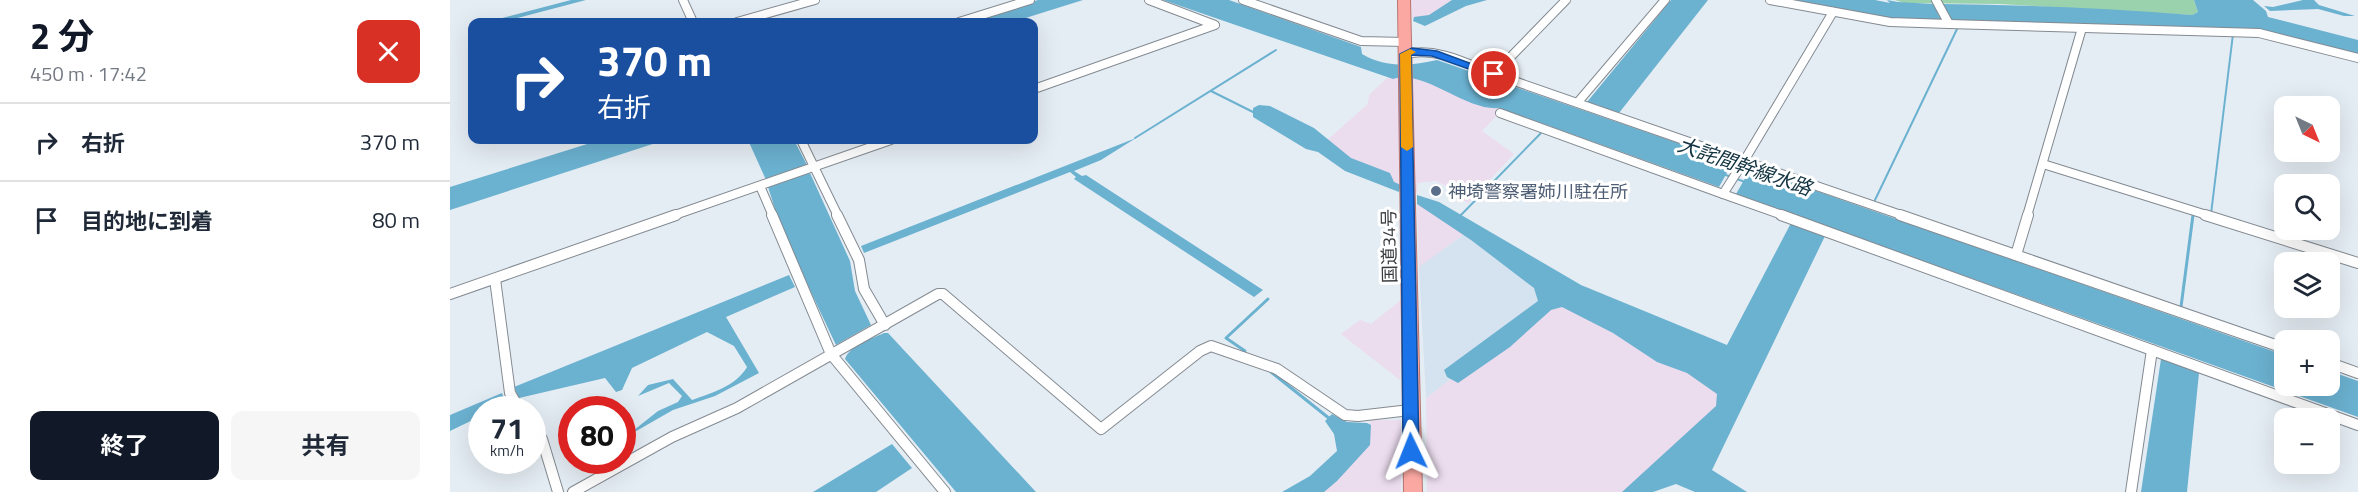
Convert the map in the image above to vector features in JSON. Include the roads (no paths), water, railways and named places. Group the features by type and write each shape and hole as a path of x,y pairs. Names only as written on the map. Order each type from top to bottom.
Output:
{"highway":[{"name":"国道34号","path":"1404,0 1413,492"}],"street":[{"path":"683,0 691,18"},
{"path":"751,18 815,0"},
{"path":"972,18 1030,0"},
{"path":"1038,88 1215,25 1149,0"},
{"path":"1243,0 1361,41 1406,53 1433,53 2274,345"},
{"path":"1494,74 1566,0"},
{"path":"1578,102 1665,0"},
{"path":"1770,0 1890,22 2259,33 2358,58"},
{"path":"1936,0 1949,24"},
{"path":"1723,194 1833,12"},
{"path":"2016,255 2082,28"},
{"path":"1500,113 2358,425"},
{"path":"803,144 859,260 864,289 885,324"},
{"path":"450,294 880,144"},
{"path":"2043,164 2358,263"},
{"path":"760,186 831,354 945,492"},
{"path":"495,279 511,396"},
{"path":"573,492 672,437 737,408 938,294 943,294 1101,429 1200,351 1211,346 1277,369 1345,415 1358,416 1410,410"},
{"path":"2131,492 2152,350"},
{"path":"2340,367 2358,373"},
{"path":"546,452 558,492"}],"water":[{"path":"571,0 586,0 517,18 502,18"},
{"path":"1038,0 1083,0 1026,18 980,18"},
{"path":"1163,0 1229,0 1361,47 1362,54 1380,62 1418,64 1437,60 1733,162 1719,187 1499,108 1473,103 1418,80 1405,77 1393,79"},
{"path":"1452,0 1487,0 1466,6 1425,26 1413,21 1414,17 1429,15"},
{"path":"1671,0 1708,0 1619,113 1587,102"},
{"path":"1785,0 1875,0 1890,3 1887,0 1933,4 1942,21 1889,19"},
{"path":"2194,0 2253,0 2266,11 2268,17 2358,40 2358,55 2259,29 1952,22 1942,4 2067,7 2192,15 2198,12"},
{"path":"2303,0 2314,0 2319,5 2355,16 2344,16 2318,9 2270,11 2264,6 2273,7"},
{"path":"1259,105 1270,106 1314,128 1351,158 1390,173 1394,182 1401,185 1399,192 1345,171 1318,152 1306,149 1253,117 1253,108"},
{"path":"1136,138 1101,160 1074,171 1082,176 1086,175 1263,290 1254,297 1074,179 1076,177 1070,172 864,253 861,246"},
{"path":"587,144 653,144 450,210 450,187"},
{"path":"750,144 796,144 807,165 766,180"},
{"path":"1751,168 2274,351 2274,387 1736,194"},
{"path":"810,173 850,261 855,291 871,325 836,345 782,231 768,187"},
{"path":"1417,195 1439,202 1581,285 1727,345 1791,223 1825,236 1712,470 1747,492 1695,492 1676,484 1653,492 1622,492 1716,406 1717,394 1687,373 1657,362 1613,333 1562,307 1551,310 1510,347 1458,383 1447,377 1444,370 1538,301 1534,288 1471,240 1417,204"},
{"path":"789,275 795,287 726,317 759,373 715,396 673,410 636,431 636,428 658,411 678,402 682,396 669,383 638,396 648,385 673,379 692,400 723,388 737,379 747,367 734,346 707,332 632,368 622,390 616,392 605,378 528,396 518,396 514,387"},
{"path":"888,333 1036,492 956,492 845,359 856,346"},
{"path":"2161,359 2199,373 2187,492 2141,492"},
{"path":"2340,375 2358,381 2358,417 2340,411 2340,408 2333,408 2299,396 2340,396"},
{"path":"468,407 468,422 450,431 450,415"},
{"path":"1332,414 1347,422 1371,425 1370,445 1324,492 1282,492 1310,476 1337,451 1334,434 1325,421"},
{"path":"892,444 912,468 876,492 813,492"}],"waterway":[{"path":"1875,200 1958,27"},
{"path":"2211,214 2233,34"},
{"path":"1135,138 1276,50"},
{"path":"1211,91 1255,113"},
{"path":"1460,216 1541,133"},
{"name":"大詫間幹線水路","path":"1723,174 1745,182"},
{"path":"2181,307 2193,215"},
{"path":"1245,351 1226,338 1268,299"},
{"path":"1271,372 1330,419"}],"place":[{"name":"神埼警察署姉川駐在所","path":"1436,191"}]}
